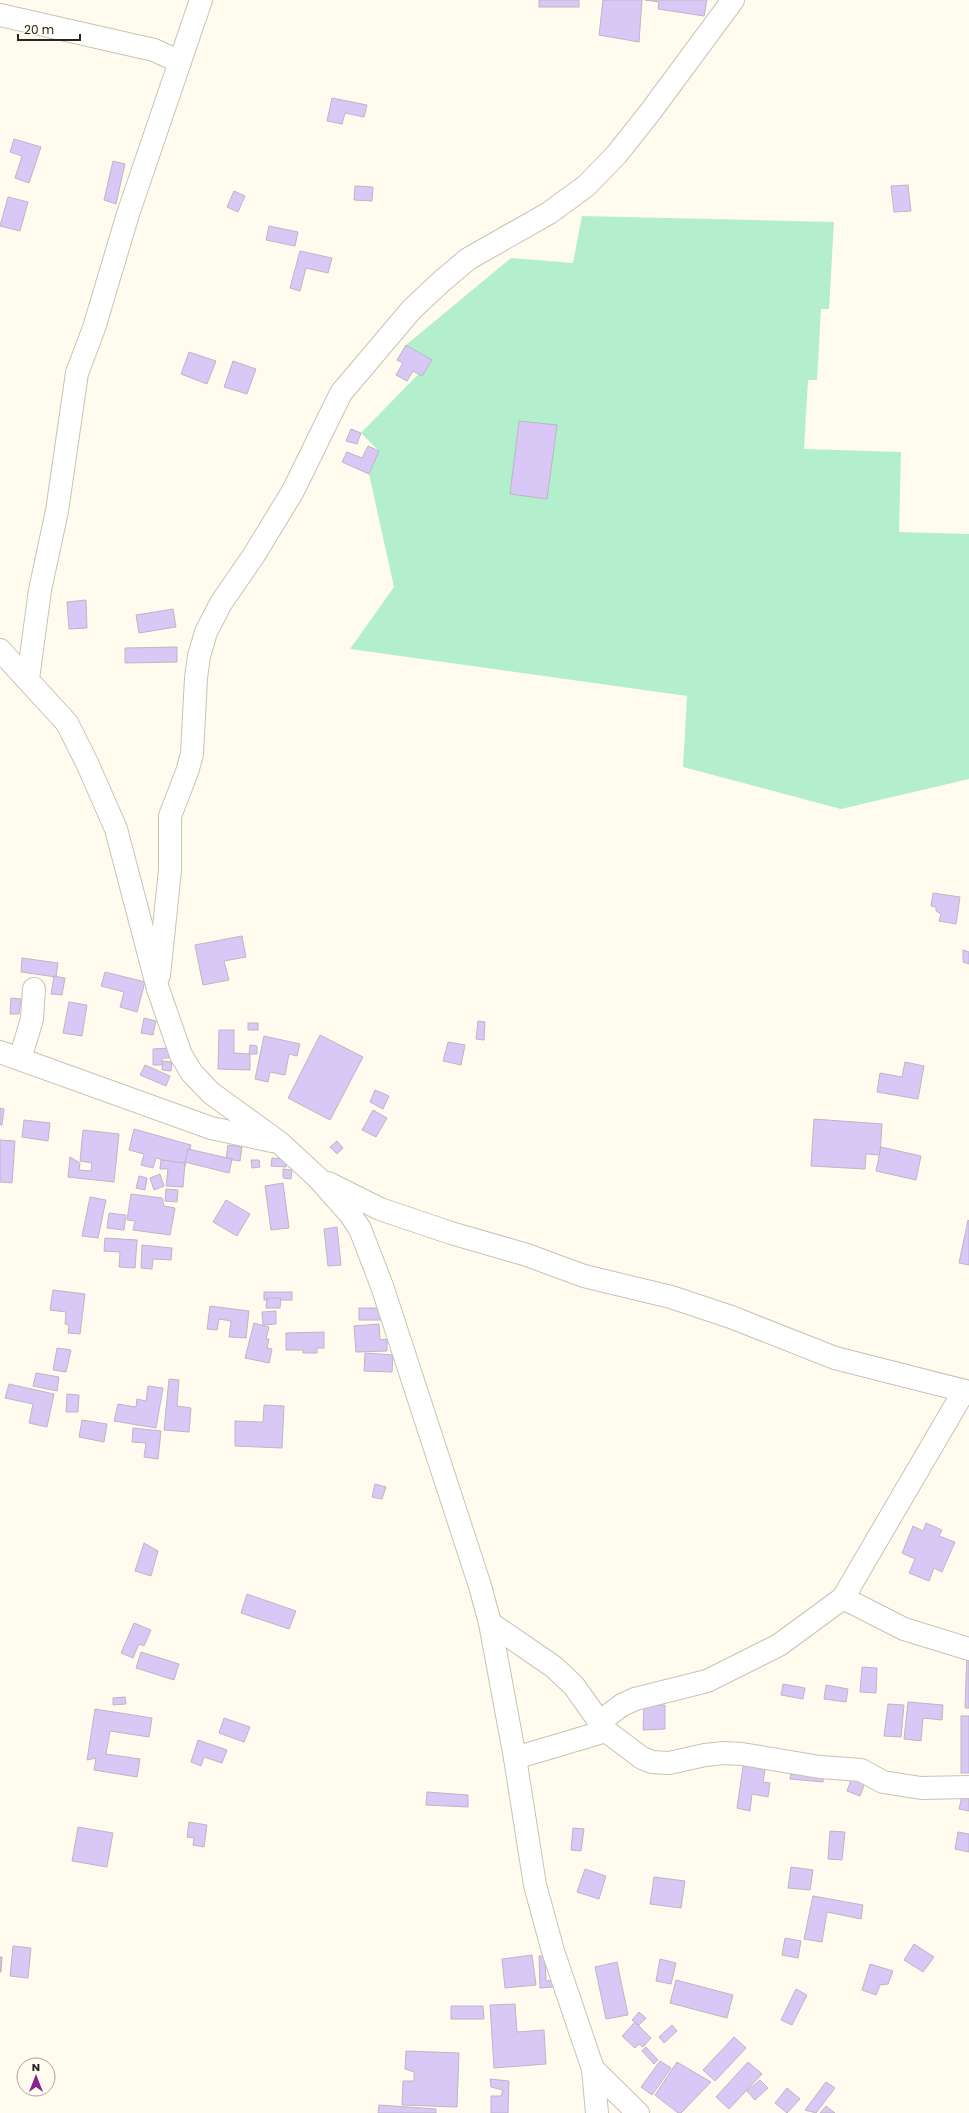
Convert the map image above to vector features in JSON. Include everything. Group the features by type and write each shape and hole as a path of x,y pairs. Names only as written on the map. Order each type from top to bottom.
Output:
{"street":[{"path":"28,679 40,590 57,511 77,373 94,328 128,214 201,0"},
{"path":"158,989 170,870 170,816 192,754 196,678 199,656 206,632 221,602 254,555 293,491 341,393 412,309 468,259 549,213 586,186 617,154 647,118 733,0"},
{"path":"0,15 154,50 180,62"},
{"path":"0,650 67,723 116,829 158,989 181,1054 192,1073 211,1093 280,1143 318,1178 350,1214 360,1229 382,1286 480,1586 490,1624 515,1758 535,1885 553,1951 593,2069 597,2113"},
{"path":"20,1059 32,1020 34,989"},
{"path":"0,1052 211,1128 280,1143"},
{"path":"318,1178 380,1209 451,1233 527,1255 584,1276 671,1297 731,1317 835,1358 966,1392 844,1598 779,1645 706,1681 635,1699 622,1705 603,1727 515,1758"},
{"path":"844,1598 904,1629 969,1649"},
{"path":"490,1624 554,1667 574,1686 603,1727 642,1758 660,1764 705,1755 736,1754 820,1767 861,1770 884,1782 921,1788 969,1788"},
{"path":"593,2069 638,2113"}],"green space":[{"path":"582,216 834,222 829,309 821,309 817,380 808,380 804,449 901,452 899,532 969,534 969,779 841,809 683,767 687,696 350,649 394,587 369,474 379,451 361,433 432,360 406,345 511,258 573,263"}],"building":[{"path":"539,0 579,0 579,7 539,7"},
{"path":"603,0 642,0 639,42 599,35"},
{"path":"645,0 707,0 704,16 658,9 659,2"},
{"path":"332,98 367,105 364,117 345,113 342,124 327,121"},
{"path":"14,139 41,147 29,183 15,178 22,156 10,152"},
{"path":"113,161 125,164 116,204 104,200"},
{"path":"908,185 911,211 894,212 891,186"},
{"path":"355,186 373,187 372,201 354,200"},
{"path":"234,191 245,196 238,212 227,207"},
{"path":"8,197 28,202 20,231 0,226"},
{"path":"269,226 298,232 295,246 266,240"},
{"path":"300,251 332,258 328,273 306,268 300,291 290,288"},
{"path":"406,345 432,360 422,376 413,371 407,381 396,375 403,363 397,360"},
{"path":"189,352 216,361 207,384 181,374"},
{"path":"233,361 256,369 247,394 224,387"},
{"path":"519,421 557,425 547,499 510,494"},
{"path":"351,429 361,433 357,444 346,441"},
{"path":"368,446 379,451 369,474 342,462 347,452 362,458"},
{"path":"86,600 87,628 69,629 67,602"},
{"path":"173,609 176,627 139,633 136,615"},
{"path":"177,647 177,662 125,663 125,648"},
{"path":"933,893 960,897 956,924 939,921 941,914 936,911 936,907 931,906"},
{"path":"242,936 246,957 224,961 229,980 203,985 195,945"},
{"path":"963,950 969,952 969,964 963,962"},
{"path":"22,958 58,963 56,977 21,972"},
{"path":"105,972 145,982 137,1012 120,1007 124,992 101,986"},
{"path":"54,976 65,978 62,995 51,994"},
{"path":"11,998 21,999 19,1014 10,1014"},
{"path":"69,1002 87,1005 82,1036 63,1033"},
{"path":"144,1018 156,1021 153,1035 141,1033"},
{"path":"478,1021 485,1022 484,1040 476,1039"},
{"path":"248,1023 258,1023 258,1030 248,1030"},
{"path":"219,1030 234,1030 234,1053 249,1054 250,1045 257,1046 257,1054 250,1054 250,1070 218,1069"},
{"path":"320,1035 363,1057 330,1120 288,1098"},
{"path":"264,1036 300,1044 297,1056 289,1054 285,1075 270,1072 268,1082 255,1079"},
{"path":"448,1042 465,1045 461,1065 443,1061"},
{"path":"169,1048 169,1058 162,1058 162,1065 153,1065 153,1049"},
{"path":"163,1061 172,1062 171,1071 162,1070"},
{"path":"905,1062 924,1066 918,1099 877,1092 880,1073 902,1077"},
{"path":"145,1065 170,1076 166,1086 140,1075"},
{"path":"375,1090 389,1096 383,1109 370,1102"},
{"path":"0,1108 4,1109 2,1125 0,1125"},
{"path":"373,1110 387,1118 376,1137 362,1130"},
{"path":"814,1119 882,1124 880,1155 866,1154 865,1169 811,1166"},
{"path":"24,1120 50,1123 48,1141 22,1137"},
{"path":"134,1129 191,1145 185,1166 156,1158 153,1168 141,1165 144,1154 129,1150"},
{"path":"83,1130 119,1134 114,1182 68,1177 70,1157 80,1163 79,1170 91,1171 92,1163 80,1161"},
{"path":"0,1140 15,1141 12,1183 0,1182"},
{"path":"337,1141 343,1148 337,1154 330,1147"},
{"path":"228,1145 242,1147 240,1161 226,1159"},
{"path":"881,1147 921,1156 916,1180 876,1171"},
{"path":"188,1149 232,1159 229,1173 185,1162"},
{"path":"272,1158 287,1159 286,1167 271,1166"},
{"path":"161,1160 185,1163 183,1187 166,1186 168,1169 160,1169"},
{"path":"251,1160 259,1160 260,1167 252,1168"},
{"path":"283,1169 292,1170 291,1179 283,1178"},
{"path":"160,1174 164,1186 154,1190 150,1178"},
{"path":"139,1176 147,1178 145,1190 136,1188"},
{"path":"283,1183 289,1228 271,1230 265,1186"},
{"path":"166,1189 178,1190 177,1202 165,1201"},
{"path":"131,1194 162,1198 164,1206 175,1208 170,1235 133,1230 135,1221 127,1220"},
{"path":"90,1197 106,1200 98,1238 82,1236"},
{"path":"226,1200 250,1214 237,1236 213,1222"},
{"path":"109,1213 126,1215 124,1230 107,1228"},
{"path":"968,1220 969,1221 969,1265 959,1263"},
{"path":"337,1227 341,1265 328,1266 324,1229"},
{"path":"105,1238 137,1240 135,1268 119,1267 120,1252 104,1251"},
{"path":"142,1245 172,1248 171,1260 153,1259 152,1269 141,1268"},
{"path":"53,1290 85,1294 80,1334 68,1333 69,1325 65,1324 66,1312 50,1310"},
{"path":"264,1292 292,1292 292,1300 264,1300"},
{"path":"267,1298 281,1298 280,1308 266,1308"},
{"path":"210,1306 249,1311 246,1338 229,1337 231,1321 219,1319 217,1330 207,1329"},
{"path":"359,1308 380,1308 380,1320 359,1320"},
{"path":"276,1311 276,1324 263,1325 262,1312"},
{"path":"254,1323 269,1327 266,1339 269,1339 267,1348 272,1349 269,1363 245,1358"},
{"path":"379,1324 380,1340 387,1339 387,1351 356,1352 354,1326"},
{"path":"324,1332 324,1348 317,1348 317,1353 303,1353 303,1350 286,1350 286,1333"},
{"path":"57,1348 71,1350 66,1372 53,1370"},
{"path":"365,1353 393,1355 392,1372 364,1371"},
{"path":"36,1373 59,1377 57,1391 33,1386"},
{"path":"169,1379 179,1380 177,1406 191,1408 189,1432 164,1430"},
{"path":"9,1384 54,1394 47,1427 29,1423 33,1404 5,1398"},
{"path":"148,1386 163,1388 156,1428 114,1421 118,1404 136,1407 137,1399 146,1401"},
{"path":"67,1394 79,1395 78,1412 66,1412"},
{"path":"264,1405 284,1406 282,1448 235,1446 235,1421 263,1422"},
{"path":"82,1420 107,1424 104,1442 79,1437"},
{"path":"133,1428 161,1431 158,1459 144,1457 146,1443 132,1442"},
{"path":"375,1484 386,1487 382,1499 372,1497"},
{"path":"926,1523 942,1530 939,1536 955,1542 942,1572 934,1568 929,1581 909,1573 915,1559 902,1553 913,1526 923,1531"},
{"path":"144,1543 158,1551 151,1576 135,1571"},
{"path":"247,1594 296,1611 289,1629 241,1613"},
{"path":"134,1623 151,1630 144,1646 139,1644 133,1658 121,1653"},
{"path":"967,1651 969,1651 969,1708 965,1708"},
{"path":"141,1652 179,1664 174,1680 136,1668"},
{"path":"862,1667 877,1668 876,1693 860,1692"},
{"path":"783,1684 805,1688 803,1699 781,1695"},
{"path":"826,1685 848,1689 846,1702 824,1699"},
{"path":"125,1697 126,1704 113,1705 113,1698"},
{"path":"908,1702 943,1705 942,1720 923,1718 921,1741 904,1739"},
{"path":"888,1704 904,1705 901,1737 884,1736"},
{"path":"644,1705 665,1705 665,1729 643,1730"},
{"path":"95,1709 152,1718 149,1737 110,1731 106,1754 140,1759 137,1777 94,1770 96,1758 87,1760"},
{"path":"961,1716 969,1716 969,1773 961,1773"},
{"path":"224,1718 250,1727 244,1742 219,1733"},
{"path":"198,1740 227,1750 222,1763 204,1757 201,1766 191,1762"},
{"path":"744,1760 766,1764 763,1782 770,1783 768,1797 752,1794 750,1811 737,1808"},
{"path":"792,1767 824,1771 823,1782 790,1779"},
{"path":"853,1775 866,1780 860,1796 847,1791"},
{"path":"427,1792 468,1795 468,1807 426,1805"},
{"path":"962,1796 969,1797 969,1811 959,1809"},
{"path":"189,1822 207,1825 204,1847 193,1845 194,1838 187,1837"},
{"path":"78,1827 113,1833 107,1867 72,1861"},
{"path":"573,1828 584,1829 581,1851 571,1850"},
{"path":"830,1831 845,1832 842,1860 828,1859"},
{"path":"958,1832 969,1834 969,1852 955,1849"},
{"path":"791,1867 813,1870 810,1890 788,1888"},
{"path":"585,1869 606,1876 599,1899 577,1892"},
{"path":"654,1877 685,1881 681,1908 650,1904"},
{"path":"813,1896 863,1905 861,1919 827,1912 822,1942 804,1939"},
{"path":"785,1938 801,1941 798,1958 782,1955"},
{"path":"914,1944 934,1957 923,1972 904,1960"},
{"path":"13,1946 31,1948 28,1978 10,1976"},
{"path":"532,1955 536,1985 505,1988 502,1959"},
{"path":"539,1956 545,1956 546,1981 554,1980 554,1987 540,1988"},
{"path":"0,1957 2,1957 1,1972 0,1972"},
{"path":"660,1959 676,1963 671,1984 656,1981"},
{"path":"617,1962 628,2015 606,2019 595,1967"},
{"path":"870,1964 893,1971 888,1984 880,1985 876,1995 862,1990"},
{"path":"676,1980 733,1995 727,2018 670,2003"},
{"path":"796,1989 807,1995 792,2025 781,2020"},
{"path":"515,2004 517,2032 544,2030 546,2064 494,2068 490,2005"},
{"path":"451,2006 483,2006 484,2019 451,2019"},
{"path":"639,2012 646,2018 639,2025 632,2020"},
{"path":"635,2022 651,2038 643,2047 639,2044 635,2048 622,2036"},
{"path":"672,2025 677,2031 664,2043 659,2037"},
{"path":"734,2037 746,2048 715,2081 703,2070"},
{"path":"646,2047 658,2060 654,2064 642,2051"},
{"path":"406,2051 459,2053 457,2107 402,2105 403,2081 414,2081 414,2072 405,2069"},
{"path":"660,2061 671,2068 652,2095 641,2087"},
{"path":"677,2062 711,2082 681,2113 678,2113 655,2095"},
{"path":"748,2062 762,2074 729,2109 716,2097"},
{"path":"490,2079 509,2081 508,2113 491,2113 491,2096 501,2096 503,2090 491,2087"},
{"path":"760,2080 768,2088 755,2100 747,2091"},
{"path":"826,2082 835,2088 816,2113 805,2110"},
{"path":"787,2088 800,2099 787,2113 775,2103"},
{"path":"379,2105 436,2109 436,2113 378,2113"},
{"path":"826,2106 835,2113 820,2113"}]}
